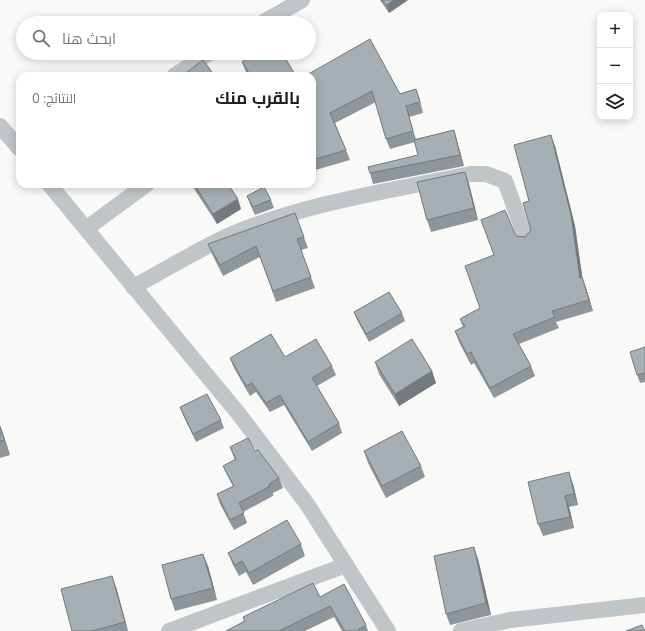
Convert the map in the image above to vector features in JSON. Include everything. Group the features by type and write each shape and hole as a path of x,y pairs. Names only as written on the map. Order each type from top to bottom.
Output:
{"street":[{"path":"274,16 302,0"},
{"path":"180,72 198,60"},
{"path":"0,126 16,144"},
{"path":"133,287 229,236 275,219 350,199 470,174 486,174 505,181 526,238"},
{"path":"52,188 87,228 133,287 256,437 307,504 388,631"},
{"path":"87,228 142,188"},
{"path":"169,631 346,565"},
{"path":"461,631 510,620 645,605"}],"building":[{"path":"382,0 394,0 387,5"},
{"path":"370,39 400,94 416,89 420,102 406,106 413,131 386,139 372,91 330,113 346,150 316,159 316,72 312,72"},
{"path":"203,60 212,72 187,72"},
{"path":"245,60 286,60 294,72 248,72 242,62"},
{"path":"454,130 460,155 370,173 368,167 418,155 414,140"},
{"path":"551,135 571,215 580,278 582,277 589,300 552,311 555,317 513,334 531,366 490,388 471,352 467,354 455,331 465,326 460,319 480,308 465,266 494,255 481,220 505,210 516,236 525,237 531,230 523,203 529,201 514,145"},
{"path":"465,172 474,208 427,220 417,182"},
{"path":"197,188 231,188 238,199 213,214"},
{"path":"265,188 271,200 253,207 247,196"},
{"path":"295,213 304,237 297,239 311,277 273,291 256,246 220,265 208,244"},
{"path":"389,292 402,313 366,334 354,312"},
{"path":"271,334 285,357 316,339 332,366 312,378 339,423 308,442 280,395 266,403 252,383 246,386 230,358"},
{"path":"412,339 432,371 395,394 375,362"},
{"path":"645,347 645,373 637,375 630,352"},
{"path":"207,394 221,420 193,434 180,407"},
{"path":"0,427 4,440 0,441"},
{"path":"402,431 421,466 382,486 364,451"},
{"path":"248,438 255,451 258,450 279,478 269,484 270,486 239,503 244,513 230,520 217,494 234,486 223,466 236,459 230,447"},
{"path":"569,472 574,494 565,496 570,517 538,524 528,482"},
{"path":"287,520 301,544 249,573 242,561 235,565 228,553"},
{"path":"474,547 486,603 446,614 434,556"},
{"path":"203,554 213,588 171,599 162,565"},
{"path":"112,576 125,622 92,631 72,631 61,589"},
{"path":"313,583 320,597 344,584 366,625 356,631 345,631 330,606 279,631 226,631 245,621 243,617"},
{"path":"642,625 645,631 626,631"}]}
